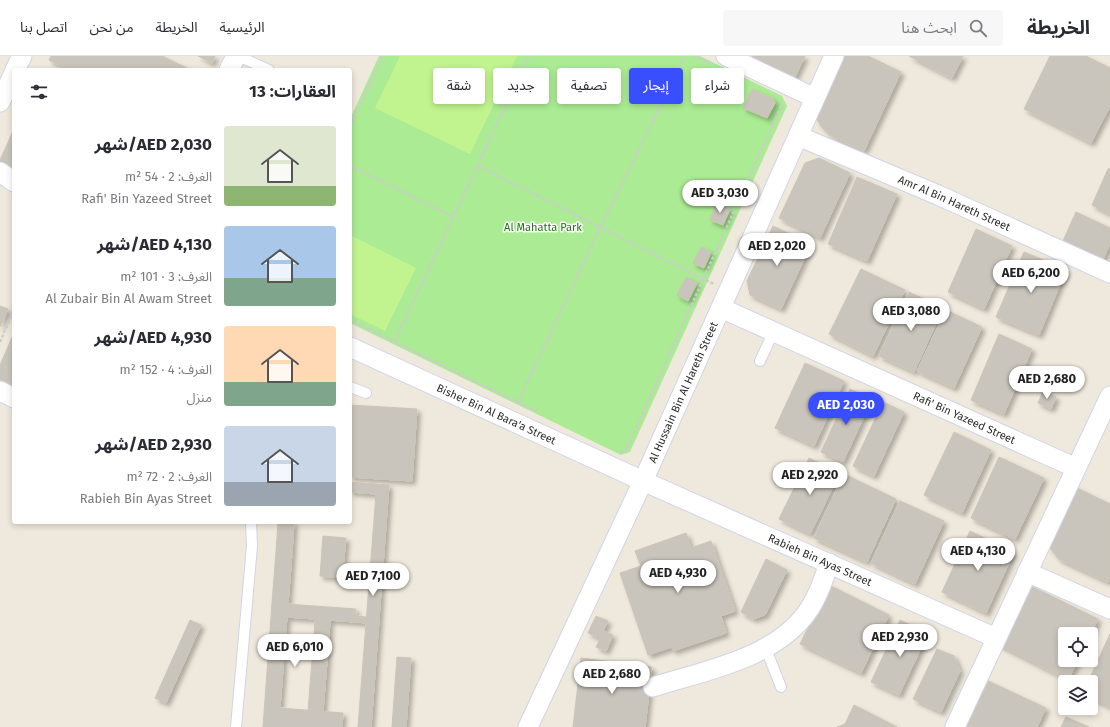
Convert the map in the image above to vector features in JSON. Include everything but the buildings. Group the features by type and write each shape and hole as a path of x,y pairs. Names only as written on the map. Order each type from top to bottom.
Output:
{"street":[{"path":"16,68 22,56"},
{"path":"230,68 237,56"},
{"name":"Al Hussain Bin Al Hareth Street","path":"528,727 643,481 834,56"},
{"path":"720,61 815,98"},
{"path":"0,102 12,77"},
{"name":"Amr Al Bin Hareth Street","path":"798,136 938,195 1110,273"},
{"name":"Rafi' Bin Yazeed Street","path":"725,300 774,331 1076,468"},
{"name":"Bisher Bin Al Bara'a Street","path":"352,348 643,481"},
{"path":"0,391 12,397"},
{"path":"955,727 1110,396"},
{"name":"Rabieh Bin Ayas Street","path":"643,481 996,638"},
{"path":"654,687 748,656 766,649 782,639 810,608 820,589 829,563"},
{"path":"1027,572 1110,609"}],"lane":[{"path":"237,56 264,68"},
{"path":"760,361 774,331"},
{"path":"352,388 366,392"},
{"path":"236,727 252,546 251,524"},
{"path":"766,649 781,687"}],"path":[{"path":"352,124 383,56"},
{"path":"395,341 529,56"},
{"path":"518,402 601,226 685,56"},
{"path":"694,56 720,61"},
{"path":"617,451 624,451 628,446 780,109 782,102 778,97"},
{"path":"478,166 704,278 725,300"},
{"path":"352,167 454,217"},
{"path":"0,342 12,314"},
{"path":"352,321 540,413"}],"green space":[{"name":"Al Mahatta Park","path":"379,56 700,56 725,68 691,68 691,104 744,104 744,77 782,96 787,106 630,452 621,455 352,324 352,115"},
{"path":"400,56 517,56 511,68 493,68 494,104 470,154 375,108"},
{"path":"352,236 416,268 385,331 352,315"}]}
